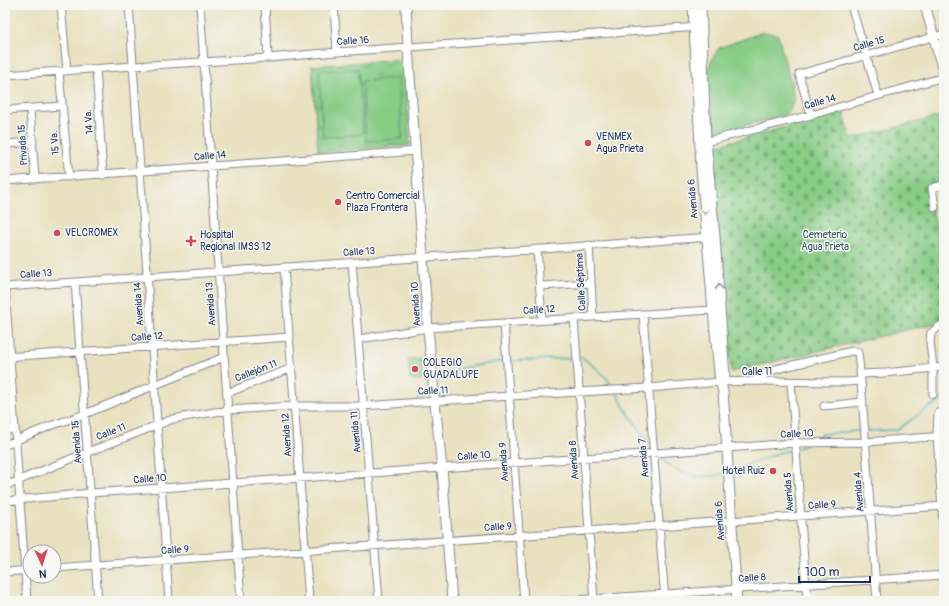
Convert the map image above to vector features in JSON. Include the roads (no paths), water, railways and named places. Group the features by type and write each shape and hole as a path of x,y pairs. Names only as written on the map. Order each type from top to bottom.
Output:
{"main road":[{"name":"Avenida 10","path":"406,5 432,380 442,468 452,601"},
{"name":"Avenida 6","path":"693,5 698,27"},
{"name":"Avenida 6","path":"701,5 698,27 703,142 723,385 737,601"},
{"path":"924,5 944,76"}],"street":[{"path":"61,5 67,71"},
{"name":"Avenida 14","path":"129,5 169,601"},
{"name":"Avenida 13","path":"200,5 241,601"},
{"path":"265,5 268,58"},
{"path":"334,5 337,52"},
{"path":"851,5 878,96"},
{"name":"Calle 16","path":"5,75 268,58 698,27"},
{"name":"Calle 15","path":"811,115 799,74 944,34"},
{"name":"14 Va.","path":"96,69 103,175"},
{"name":"15 Va.","path":"59,72 69,177"},
{"name":"Calle 14","path":"703,142 811,115 944,76"},
{"path":"5,110 62,106"},
{"name":"Privada 15","path":"30,108 35,179"},
{"path":"5,144 33,142"},
{"name":"Calle 14","path":"5,181 416,152"},
{"path":"935,207 932,188 944,185"},
{"name":"Calle 13","path":"5,287 711,237"},
{"name":"Calle Séptima","path":"589,246 593,317"},
{"path":"537,249 542,320"},
{"name":"Avenida 11","path":"352,262 379,601"},
{"name":"Avenida 12","path":"284,267 309,601"},
{"name":"Avenida 15","path":"75,282 98,601"},
{"path":"540,286 591,283"},
{"path":"5,287 8,357 25,544"},
{"name":"Calle 12","path":"359,339 428,328 716,310"},
{"name":"Avenida 7","path":"642,314 665,598"},
{"name":"Avenida 8","path":"574,318 594,600"},
{"name":"Avenida 9","path":"504,323 524,601"},
{"path":"933,394 933,368 930,342 931,333 942,326"},
{"name":"Calle 12","path":"8,357 290,337"},
{"name":"Avenida 4","path":"754,381 760,376 776,369 854,351 858,353 863,402 877,601"},
{"path":"5,445 224,357"},
{"name":"Calle 11","path":"19,481 173,419 228,410 295,406 364,406 434,398 510,396 723,385 754,381 845,382 884,373 944,367"},
{"name":"Callejón 11","path":"227,393 292,368"},
{"name":"Avenida 5","path":"792,382 807,601"},
{"path":"824,406 863,402"},
{"path":"938,413 941,436 944,538"},
{"path":"5,430 15,429"},
{"name":"Calle 10","path":"5,502 20,499 90,493 369,473 654,453 941,436"},
{"path":"5,486 19,481"},
{"name":"Calle 9","path":"62,567 943,506"},
{"path":"5,572 22,571"},
{"name":"Calle 8","path":"562,601 665,598 736,589 944,575"},
{"path":"27,601 28,584"}],"waterway":[{"path":"508,361 574,358"},
{"path":"580,358 583,358 600,372 614,388"},
{"path":"437,381 438,378 462,368 504,361"},
{"path":"417,399 430,393"},
{"path":"617,393 624,407 650,445"},
{"path":"868,431 897,430 929,407 938,403 944,397"},
{"path":"814,440 822,434 862,431"},
{"path":"798,448 806,445"},
{"path":"732,471 779,453 794,449"},
{"path":"659,456 673,468 689,475 707,476 725,473"}],"place":[{"name":"VENMEX Agua Prieta","path":"588,143"},
{"name":"Centro Comercial Plaza Frontera","path":"338,202"},
{"name":"VELCROMEX","path":"57,233"},
{"name":"Hospital Regional IMSS 12","path":"191,241"},
{"name":"COLEGIO GUADALUPE","path":"415,369"},
{"name":"Hotel Ruiz","path":"773,471"}],"park label":[{"name":"Cemeterio Agua Prieta","path":"825,240"}]}
